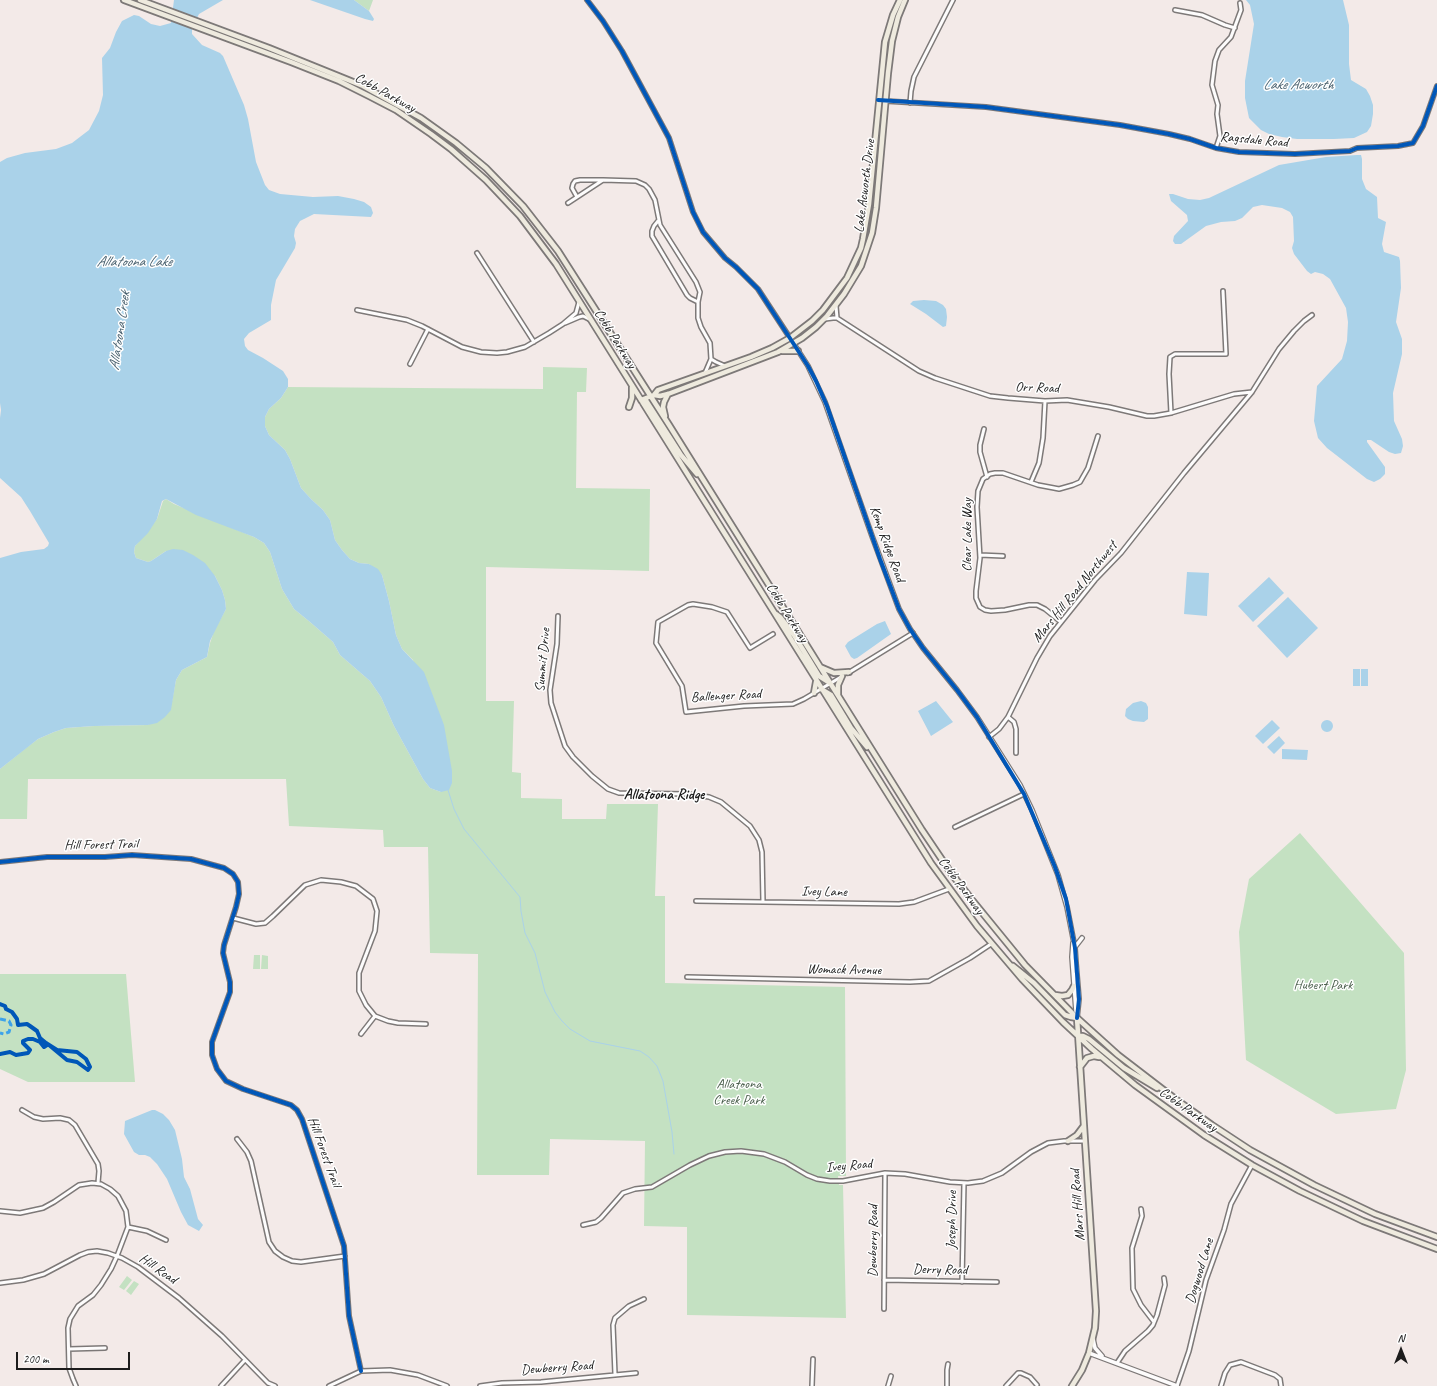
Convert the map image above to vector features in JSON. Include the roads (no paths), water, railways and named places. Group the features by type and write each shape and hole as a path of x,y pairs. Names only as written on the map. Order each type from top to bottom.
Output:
{"main road":[{"name":"Cobb Parkway","path":"124,0 156,9 201,26 353,88 406,116 451,149 486,180 520,216 547,252 631,386 643,399 773,612 911,832 949,889 991,944 1007,962 1078,1036 1135,1085 1180,1119 1252,1165 1300,1192 1396,1235 1437,1249"},
{"name":"Cobb Parkway","path":"140,0 156,9"},
{"name":"Lake Acworth Drive","path":"652,396 658,390 765,351 790,338 812,321 832,300 847,278 861,248 867,216 885,42 893,15 900,0"},
{"name":"Lake Acworth Drive","path":"643,399 668,394 778,352 811,331 824,320 844,294 861,266 872,233 876,208 892,41 898,17 905,0"},
{"name":"Cobb Parkway","path":"201,26 284,54 364,86 415,114 456,143 482,164 507,189 546,234 578,281 652,396 819,667 922,830 951,873 1010,948 1077,1018 1118,1055 1166,1093 1230,1137 1307,1182 1375,1214 1437,1237"},
{"path":"451,149 456,143"},
{"path":"778,352 798,351"},
{"path":"629,407 632,398 631,386"},
{"path":"668,394 663,408 669,424"},
{"path":"643,399 692,470 701,477"},
{"path":"773,612 780,617 794,635 819,676 830,684"},
{"path":"819,667 834,673 849,672"},
{"path":"838,697 838,688 842,676"},
{"path":"814,693 816,680"},
{"path":"821,689 831,695 851,728 874,754"},
{"path":"1007,962 1026,976 1065,1015 1077,1018"},
{"path":"1054,995 1065,996 1070,993 1074,986"},
{"name":"Mars Hill Road","path":"1072,1386 1082,1370 1089,1353 1096,1318 1096,1299 1084,1142 1077,1018"},
{"path":"1078,1036 1089,1039 1124,1068 1166,1093"},
{"path":"1079,1068 1089,1056 1102,1057"},
{"path":"1068,1141 1077,1135 1083,1126"}],"street":[{"path":"587,0 603,21 622,51 664,127 693,212 703,232 725,258 758,289 790,338"},
{"path":"910,102 914,77 953,0"},
{"path":"1216,148 1220,136 1217,114 1218,105 1212,85 1214,69 1219,50 1232,37 1241,10 1240,3"},
{"path":"1175,10 1202,15 1235,28"},
{"name":"Ragsdale Road","path":"878,100 986,107 1120,125 1176,135 1216,148 1238,152 1301,154 1350,151 1357,148 1398,146 1413,143 1423,126 1437,86"},
{"path":"577,197 572,188 575,181 580,180 636,181 645,185 654,196 658,221 696,282 700,294 698,302 698,318 710,343 712,359 704,373"},
{"path":"568,203 603,180"},
{"path":"658,221 654,226 652,236 687,295 698,302"},
{"path":"477,252 534,342"},
{"path":"1171,413 1169,374 1170,357 1175,354 1226,354 1223,291"},
{"path":"357,310 397,317 428,329 462,347 481,352 497,353 507,352 534,342 563,324 578,312 578,300"},
{"path":"824,320 837,318 836,306"},
{"name":"Mars Hill Road Northwest","path":"989,737 1008,717 1037,658 1050,636 1095,580 1117,558 1184,473 1252,392 1280,349 1294,331 1312,315"},
{"path":"563,324 579,317 585,317 590,320"},
{"name":"Orr Road","path":"837,318 919,371 935,378 990,396 1045,401 1067,400 1109,407 1147,416 1171,413 1221,397 1252,392"},
{"path":"410,364 428,329"},
{"name":"Kemp Ridge Road","path":"790,338 808,366 825,402 880,559 900,609 913,633 957,690 989,737"},
{"path":"712,359 725,366"},
{"path":"1031,482 1039,463 1043,438 1045,401"},
{"path":"984,429 980,452 987,477 995,473 1003,473 1031,482 1059,488 1080,482 1088,468 1098,436"},
{"name":"Clear Lake Way","path":"987,477 983,479 978,491 977,507 980,554 976,598 980,607 991,611 1037,605 1045,609 1061,622"},
{"path":"980,554 1003,556"},
{"name":"Ballenger Road","path":"772,634 750,648 727,612 712,607 693,604 688,605 658,622 656,643 682,686 686,712 740,706 793,704 830,684 913,633"},
{"name":"Summit Drive","path":"558,616 557,644 550,681 550,690 551,703 565,746 573,757 592,776 608,789 619,793 688,794 709,797 721,802 750,826 759,840 762,852 763,902"},
{"path":"1008,717 1014,722 1016,729 1016,753"},
{"path":"989,737 1024,794 1061,883 1075,948 1078,999 1077,1018"},
{"path":"954,827 1024,794"},
{"name":"Hill Forest Trail","path":"0,862 48,857 105,857 132,855 191,859 224,868 233,874 238,882 239,894 223,953 230,982 230,992 212,1042 212,1055 217,1069 226,1081 243,1089 291,1104 297,1110 302,1119 324,1181 344,1246 349,1316 361,1371"},
{"path":"233,918 256,924 265,922 274,916 305,885 321,880 341,882 356,886 373,899 377,911 375,931 359,973 360,991 366,1005 375,1016 388,1021 398,1023 426,1024"},
{"name":"Ivey Lane","path":"696,901 908,903 919,901 949,889"},
{"path":"1075,948 1082,938"},
{"path":"1073,939 1072,957 1077,1018"},
{"name":"Womack Avenue","path":"687,977 910,982 929,981 970,958 991,944"},
{"path":"361,1034 375,1016"},
{"path":"22,1110 34,1117 43,1119 60,1118 70,1120 75,1125 98,1164 98,1183"},
{"path":"237,1140 247,1152 251,1161 269,1242 275,1251 283,1258 301,1262 345,1256"},
{"name":"Ivey Road","path":"583,1225 596,1222 602,1218 623,1193 635,1189 652,1187 690,1165 709,1156 725,1152 741,1151 764,1154 785,1162 807,1175 817,1179 830,1181 885,1173 912,1174 950,1182 964,1183 983,1181 1002,1173 1044,1145 1053,1142 1084,1142"},
{"name":"Dogwood Lane","path":"1177,1386 1189,1350 1206,1280 1224,1230 1231,1204 1252,1165"},
{"name":"Dewberry Road","path":"884,1309 885,1173"},
{"path":"0,1211 14,1213 30,1211 49,1205 79,1185 92,1183 98,1183 110,1189 121,1201 127,1216 128,1228 117,1256 101,1285 93,1295 78,1306 72,1315 68,1328 69,1368 76,1386"},
{"name":"Joseph Drive","path":"962,1282 964,1183"},
{"path":"1141,1209 1142,1216 1132,1248 1133,1289 1141,1305 1154,1322"},
{"path":"128,1228 147,1231 166,1240"},
{"name":"Hill Road","path":"0,1283 23,1280 44,1274 88,1252 97,1251 117,1256 138,1267 179,1298 222,1336 268,1383 275,1386"},
{"path":"1117,1363 1125,1351 1148,1331 1154,1322 1165,1285 1164,1278"},
{"name":"Derry Road","path":"884,1280 997,1282"},
{"path":"615,1374 612,1325 615,1318 629,1306 644,1299"},
{"path":"1092,1339 1097,1351 1104,1358"},
{"path":"69,1349 105,1348"},
{"path":"1089,1353 1177,1386"},
{"path":"812,1386 813,1359"},
{"path":"221,1386 245,1360"},
{"path":"1221,1386 1225,1373 1230,1364 1241,1362 1276,1375 1280,1379 1281,1386"},
{"path":"947,1386 948,1364"},
{"path":"329,1386 361,1371 390,1370 418,1375 447,1386"},
{"name":"Dewberry Road","path":"480,1386 636,1373"},
{"path":"1006,1386 1018,1373 1030,1377 1038,1385"},
{"path":"888,1386 891,1376"}],"water":[{"name":"Allatoona Lake","path":"174,0 223,0 199,14 192,28 192,34 202,45 220,53 223,56 244,105 256,162 265,185 269,190 280,194 313,197 338,196 364,202 371,207 373,213 371,217 314,214 300,221 295,229 295,248 276,280 271,305 271,320 249,333 244,339 245,346 248,350 283,371 288,379 288,387 281,398 269,409 265,417 265,426 269,435 285,450 301,488 323,510 330,520 335,540 342,550 350,559 359,563 369,564 378,569 382,575 396,635 402,649 424,672 444,725 452,771 452,783 449,790 441,792 430,788 423,779 394,726 381,697 370,681 340,655 333,642 294,609 282,589 270,552 264,543 254,537 196,515 166,499 162,501 157,519 148,533 135,546 134,552 136,558 148,562 166,551 173,549 183,550 205,563 215,576 222,590 226,609 210,641 207,657 182,670 176,680 171,710 157,723 148,725 66,728 38,739 0,769 0,558 21,552 44,549 49,543 21,497 0,478 0,162 7,158 25,153 56,149 72,143 89,130 99,111 103,95 102,58 110,48 122,21 134,15 139,16 151,24 160,26 171,23"},
{"path":"310,0 354,0 369,11 374,19 373,21 365,19"},
{"name":"Lake Acworth","path":"1246,0 1343,0 1349,25 1349,64 1351,80 1366,89 1373,105 1371,126 1367,132 1354,138 1297,139 1269,134 1261,130 1249,118 1245,98 1245,81 1254,24 1250,5"},
{"path":"1361,155 1362,179 1366,189 1377,197 1378,218 1386,222 1382,244 1384,252 1399,257 1400,261 1401,288 1396,322 1402,339 1402,354 1393,393 1394,421 1402,439 1403,446 1401,453 1395,454 1389,452 1371,440 1367,440 1385,467 1385,474 1374,482 1367,479 1327,448 1318,438 1314,421 1317,386 1342,359 1347,341 1348,322 1346,308 1330,279 1323,274 1315,272 1311,274 1294,254 1292,248 1294,241 1293,217 1290,212 1282,208 1262,205 1253,207 1242,218 1235,221 1221,222 1206,226 1181,244 1175,244 1173,241 1174,236 1188,221 1187,215 1171,201 1169,194 1188,199 1200,200 1209,198 1279,165 1326,157"},
{"path":"913,301 936,301 943,305 946,309 946,326 943,327 910,304"},
{"path":"1187,572 1209,573 1207,616 1184,614"},
{"path":"1269,577 1284,593 1253,622 1238,606"},
{"path":"1288,597 1318,628 1287,658 1257,626"},
{"path":"885,621 891,634 857,658 854,659 851,657 845,646 848,642 877,624"},
{"path":"1353,669 1360,669 1360,686 1353,686"},
{"path":"1361,669 1368,669 1368,686 1361,686"},
{"path":"936,701 953,722 931,736 918,711"},
{"path":"1141,701 1146,703 1148,707 1148,719 1144,722 1128,719 1125,716 1126,709 1133,703"},
{"path":"1272,720 1280,728 1263,744 1255,736"},
{"path":"1325,720 1329,720 1333,726 1329,732 1325,732 1321,728 1321,724"},
{"path":"1279,736 1285,743 1274,754 1267,747"},
{"path":"1282,749 1308,750 1307,760 1282,759"},
{"path":"152,1110 163,1114 175,1130 182,1159 184,1177 190,1189 198,1219 203,1225 199,1231 188,1225 167,1179 157,1164 150,1157 139,1155 134,1152 124,1134 125,1121"}],"waterway":[{"path":"448,790 454,809 464,829 520,897 525,933 535,953 545,992 555,1012 570,1029 590,1041 640,1051 649,1057 657,1066 663,1081 672,1132 674,1154"}],"district":[{"name":"Allatoona Ridge","path":"664,795"}],"water label":[{"name":"Allatoona Creek","path":"120,331"}],"park label":[{"name":"Hubert Park","path":"1323,985"},
{"name":"Allatoona Creek Park","path":"739,1092"}]}
